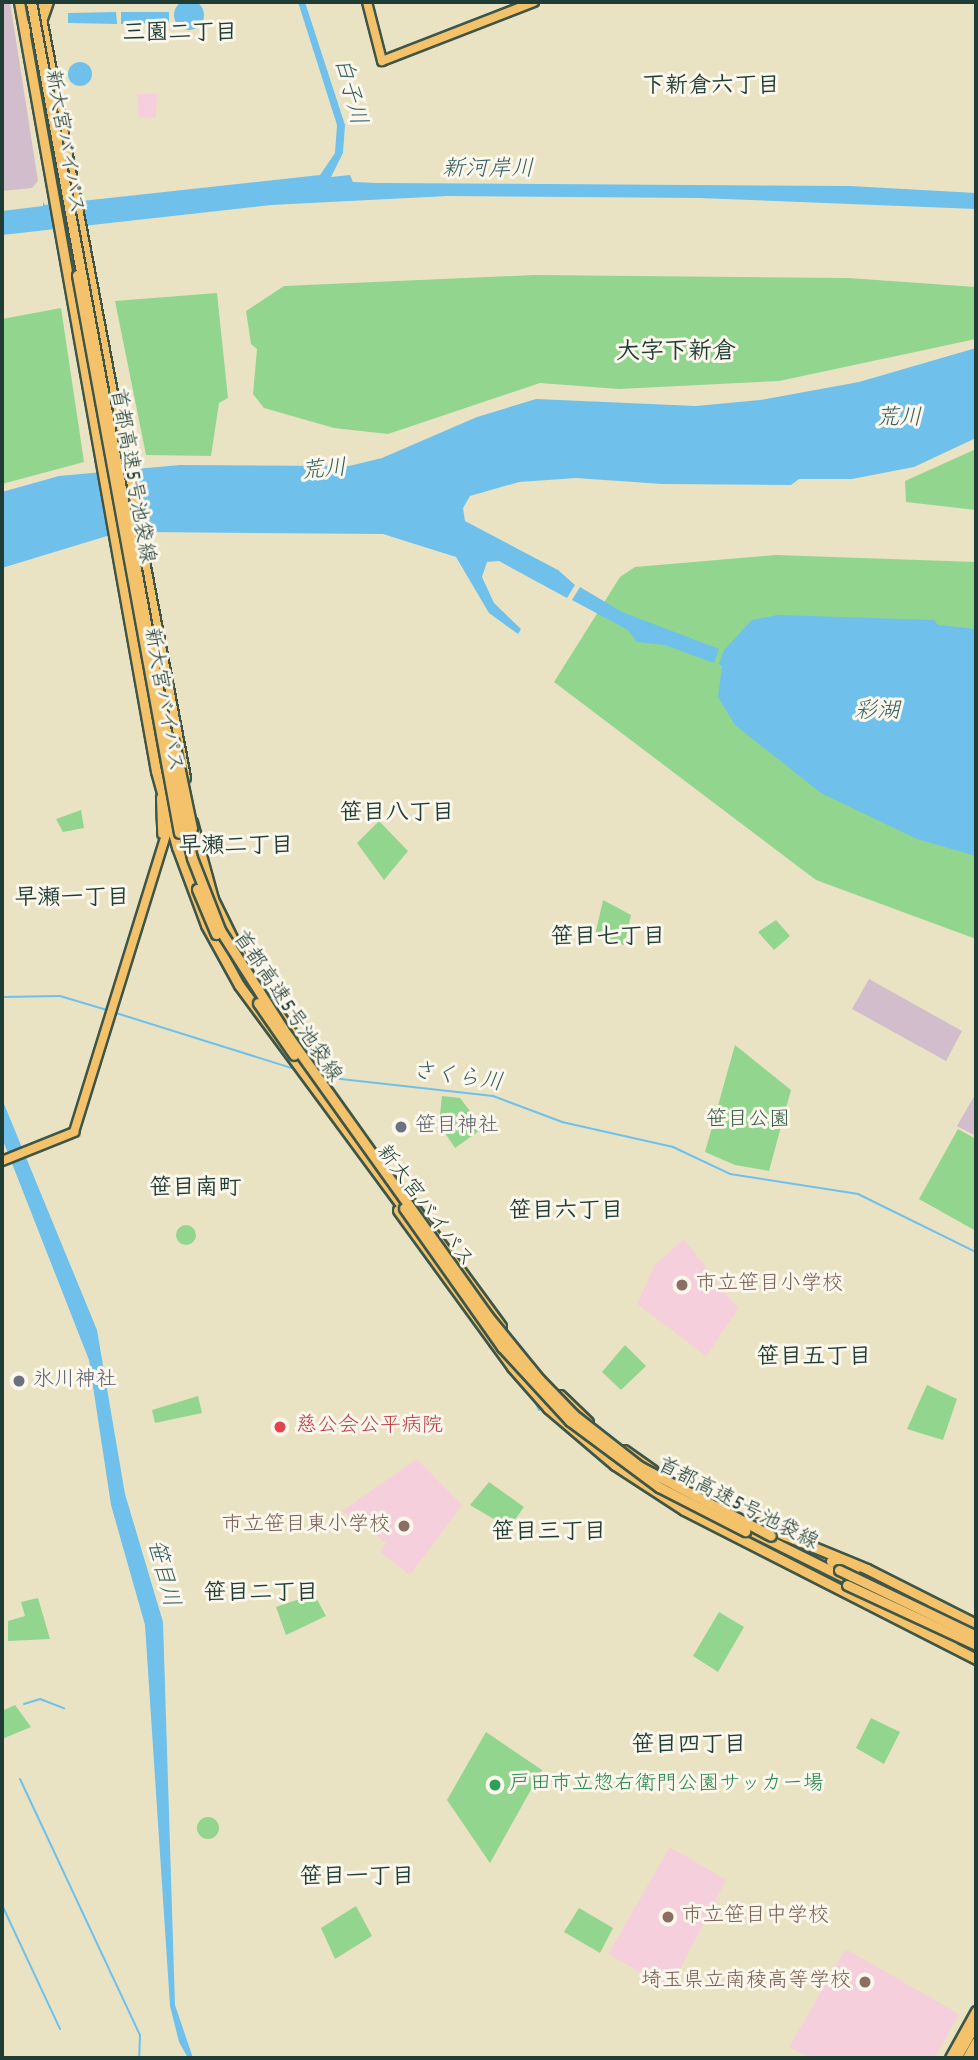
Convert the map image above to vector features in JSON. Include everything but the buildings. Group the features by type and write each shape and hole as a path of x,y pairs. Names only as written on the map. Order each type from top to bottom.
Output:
{"highway":[{"name":"新大宮バイパス","path":"19,2 160,789 182,860 227,965 352,1140 484,1317 238,951 219,914 197,851 181,749 149,595 77,197 38,3"},
{"name":"首都高速5号池袋線","path":"26,2 187,861 214,932 251,993 533,1385 569,1421 635,1472 745,1531 976,1639"},
{"name":"首都高速5号池袋線","path":"38,3 142,615 192,859 220,930 256,990 487,1314 558,1399 605,1441 662,1481 976,1639"},
{"path":"142,615 197,851"},
{"path":"142,615 147,693 182,860"},
{"path":"352,1140 490,1339 572,1419 658,1494 976,1658"},
{"path":"401,1191 558,1405"},
{"path":"506,1345 572,1419 615,1453"},
{"path":"572,1419 608,1438 684,1489 976,1624"},
{"path":"655,1481 952,1626 976,1639 854,1581 655,1481"},
{"path":"821,1551 976,1639"},
{"path":"854,1581 929,1629"},
{"path":"855,1595 955,1639 976,1639"},
{"path":"953,2058 976,2011"},
{"path":"953,2058 976,2017"},
{"path":"953,2058 976,2023"},
{"path":"967,2058 976,2035"},
{"path":"967,2058 976,2042"},
{"path":"967,2058 976,2048"}],"main road":[{"path":"42,23 49,2"},
{"path":"367,2 382,61 534,2"},
{"path":"25,35 38,3"},
{"path":"5,1159 73,1134 158,853 170,822 181,749"},
{"path":"158,853 163,828 160,789"}],"shaded area":[{"path":"2,2 10,2 38,181 32,188 2,191"},
{"path":"137,94 157,94 156,117 139,118"},
{"path":"869,979 962,1031 946,1061 852,1009"},
{"path":"976,1093 976,1136 957,1126"},
{"name":"市立笹目小学校","path":"684,1239 738,1309 706,1356 637,1304 655,1265"},
{"name":"市立笹目東小学校","path":"417,1459 462,1505 410,1575 380,1552 386,1543 342,1511"},
{"name":"市立笹目中学校","path":"670,1847 726,1880 670,1989 608,1954"},
{"name":"埼玉県立南稜高等学校","path":"846,1949 959,2014 935,2058 810,2058 789,2047"}],"green space":[{"path":"535,275 848,278 976,287 976,339 779,381 619,389 540,383 388,434 334,428 264,408 253,394 257,349 251,344 246,311 284,286"},
{"path":"217,293 228,398 219,403 211,456 146,455 115,301"},
{"path":"61,308 84,462 2,484 2,319"},
{"path":"976,449 976,510 906,502 905,481"},
{"path":"776,555 976,562 976,939 816,880 554,682 620,577 635,567"},
{"path":"81,810 84,828 63,832 56,819"},
{"path":"379,821 408,851 384,880 357,843"},
{"path":"603,900 631,915 624,945 595,936"},
{"path":"776,920 790,936 774,950 758,932"},
{"name":"笹目公園","path":"735,1045 791,1090 769,1171 735,1165 705,1152"},
{"path":"442,1096 460,1098 483,1128 455,1148 439,1124"},
{"path":"958,1129 976,1139 976,1231 919,1199"},
{"path":"182,1225 190,1225 196,1235 190,1245 182,1245 176,1239 176,1231"},
{"path":"625,1345 646,1366 621,1390 602,1372"},
{"path":"927,1385 957,1399 943,1440 907,1429"},
{"path":"198,1396 202,1413 155,1423 152,1410"},
{"path":"489,1482 524,1507 509,1528 470,1505"},
{"path":"314,1594 326,1616 286,1635 276,1607"},
{"path":"38,1598 50,1639 8,1641 8,1621 25,1616 21,1602"},
{"path":"719,1612 744,1627 718,1672 693,1656"},
{"path":"15,1705 31,1727 2,1739 2,1711"},
{"path":"871,1718 900,1732 884,1764 856,1748"},
{"name":"戸田市立惣右衛門公園サッカー場","path":"486,1732 542,1770 490,1863 447,1800"},
{"path":"208,1817 218,1824 219,1828 212,1838 208,1839 198,1832 197,1828 204,1818"},
{"path":"356,1906 372,1936 335,1959 321,1928"},
{"path":"579,1908 613,1928 600,1953 564,1932"}],"water":[{"path":"189,0 200,4 204,15 200,26 189,30 178,26 174,15 178,4"},
{"path":"298,2 305,2 345,125 343,153 331,177 350,175 353,182 378,183 850,186 976,193 976,209 699,198 448,196 271,205 2,235 2,211 43,206 43,202 45,205 320,175 335,153 337,125"},
{"path":"116,12 117,24 68,23 68,13"},
{"path":"121,12 169,12 169,23 121,24"},
{"path":"80,62 88,66 92,74 88,82 80,86 72,82 68,74 72,66"},
{"name":"荒川","path":"976,348 976,438 914,467 852,479 799,479 791,485 662,484 576,478 519,482 470,496 463,508 465,521 558,570 575,585 567,598 499,561 487,562 482,577 494,603 521,629 518,634 489,613 456,557 383,534 147,532 107,536 2,568 2,492 59,476 180,465 349,466 382,458 477,417 536,399 696,406 760,400 859,382"},
{"path":"580,587 622,612 719,649 714,663 665,645 637,642 628,630 572,600"},
{"name":"彩湖","path":"778,615 934,620 938,625 976,629 976,856 917,839 821,793 735,725 718,697 722,666 719,664 724,650 752,620"},
{"name":"笹目川","path":"2,1099 97,1330 125,1494 163,1622 175,2005 193,2058 188,2058 179,2042 170,2006 145,1625 111,1505 89,1360 2,1138"}],"waterway":[{"name":"さくら川","path":"2,997 60,996 107,1010"},
{"name":"さくら川","path":"116,1013 298,1070"},
{"name":"さくら川","path":"323,1077 493,1096 562,1122 673,1147 730,1174 858,1194 976,1252"},
{"path":"489,1346 531,1395"},
{"path":"534,1399 539,1410"},
{"path":"24,1704 40,1699 64,1708"},
{"path":"20,1779 140,2035 139,2058"},
{"path":"2,1905 60,2029"}],"place":[{"name":"笹目神社","path":"401,1127"},
{"name":"市立笹目小学校","path":"682,1285"},
{"name":"氷川神社","path":"19,1381"},
{"name":"慈公会公平病院","path":"280,1427"},
{"name":"市立笹目東小学校","path":"404,1526"},
{"name":"戸田市立惣右衛門公園サッカー場","path":"495,1785"},
{"name":"市立笹目中学校","path":"668,1917"},
{"name":"埼玉県立南稜高等学校","path":"865,1982"}],"district":[{"name":"三園二丁目","path":"180,35"},
{"name":"下新倉六丁目","path":"711,88"},
{"name":"大字下新倉","path":"676,354"},
{"name":"笹目八丁目","path":"397,815"},
{"name":"早瀬二丁目","path":"236,848"},
{"name":"早瀬一丁目","path":"72,900"},
{"name":"笹目七丁目","path":"608,939"},
{"name":"笹目南町","path":"195,1190"},
{"name":"笹目六丁目","path":"566,1213"},
{"name":"笹目五丁目","path":"814,1359"},
{"name":"笹目三丁目","path":"549,1534"},
{"name":"笹目二丁目","path":"261,1595"},
{"name":"笹目四丁目","path":"689,1747"},
{"name":"笹目一丁目","path":"357,1879"}],"water label":[{"name":"白子川","path":"348,92"},
{"name":"新河岸川","path":"488,171"}]}
